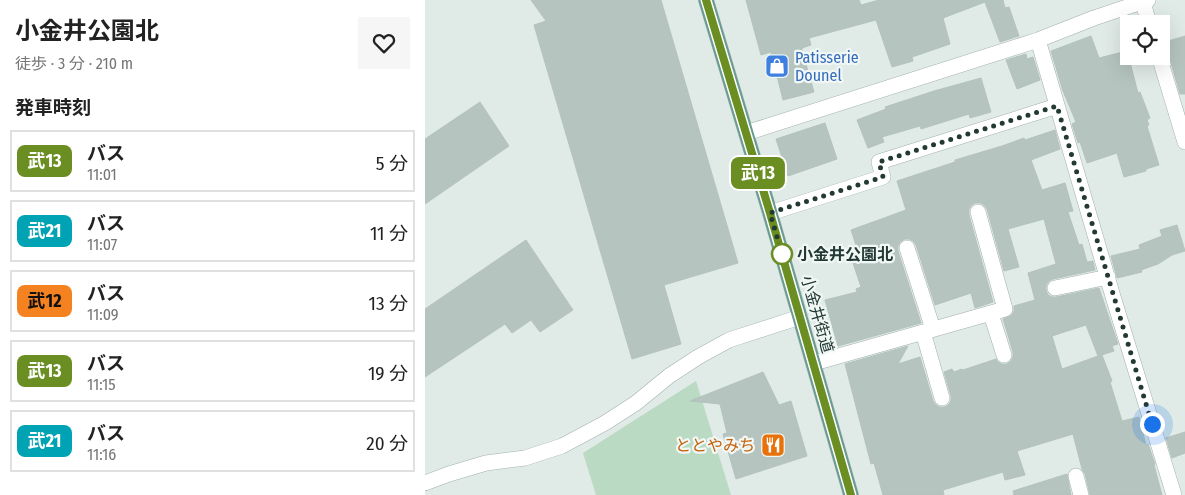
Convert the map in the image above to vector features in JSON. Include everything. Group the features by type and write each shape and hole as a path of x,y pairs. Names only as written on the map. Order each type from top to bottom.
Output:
{"main road":[{"name":"小金井街道","path":"706,0 801,316 851,495"}],"street":[{"path":"746,133 1037,40 1093,18 1145,1 1147,15"},
{"path":"1037,40 1174,495"},
{"path":"1162,65 1185,142"},
{"path":"770,213 883,177 879,162 1057,106"},
{"path":"813,363 1005,309 978,212"},
{"path":"907,248 928,331 942,398"},
{"path":"1055,288 1107,277"},
{"path":"991,314 1004,355"},
{"path":"425,483 486,463 525,458 562,446 605,423 669,376 729,340 801,316"},
{"path":"1076,476 1081,495"}],"green space":[{"path":"696,381 731,495 596,495 583,453"}],"building":[{"path":"531,0 661,0 738,263 664,285 681,344 632,359 534,25 546,21"},
{"path":"746,0 859,0 861,5 879,0 1003,0 1005,8 1009,7 1019,36 1000,42 985,2 943,18 950,44 912,57 913,61 892,67 876,20 809,38 811,45 802,48 802,50 814,92 783,100 771,52 761,55"},
{"path":"1091,36 1099,58 1120,53 1120,65 1131,65 1138,93 1140,92 1150,118 1147,120 1149,125 1147,126 1159,165 1124,177 1117,153 1087,163 1080,142 1078,143 1072,124 1076,122 1063,91 1051,51"},
{"path":"1185,36 1185,94 1180,94 1170,59 1170,40"},
{"path":"1026,54 1027,59 1033,57 1040,80 1017,89 1006,60"},
{"path":"981,78 991,112 970,118 969,114 921,129 920,126 882,137 884,142 868,148 857,120 886,109 885,107"},
{"path":"480,102 509,146 425,204 425,139"},
{"path":"825,123 837,159 788,176 776,139"},
{"path":"1055,130 1060,149 1031,160 1042,190 1065,183 1073,211 1068,212 1079,245 1082,244 1087,262 1093,261 1095,270 1053,279 1046,285 1046,290 1048,295 1056,297 1099,288 1118,344 1112,346 1114,351 1102,355 1112,381 1110,382 1122,421 1139,417 1146,445 1148,444 1155,464 1162,495 1090,495 1073,434 1017,451 1025,475 1005,480 1003,472 943,490 944,495 883,495 874,463 871,464 845,364 908,346 898,364 920,357 933,401 939,407 945,407 951,401 951,396 944,372 952,369 954,372 963,370 996,359 1002,364 1007,364 1011,361 1013,352 1003,319 1012,315 1014,306 1035,300 1028,273 1056,264 1044,219 1008,229 1019,267 1004,271 987,209 981,203 975,203 969,209 969,215 993,302 975,308 971,293 935,305 916,245 913,241 905,239 900,242 898,251 921,323 838,346 825,300 857,292 856,289 861,287 851,257 859,254 851,230 906,210 897,181 955,162 955,160 1024,138 1025,140","holes":["1086,325 1098,356 1062,369 1052,336"]},
{"path":"1177,225 1185,251 1141,270 1142,272 1117,278 1111,256 1140,249 1139,245 1162,236 1160,230"},
{"path":"526,240 573,310 540,332 531,320 512,333 505,324 425,377 425,309"},
{"path":"763,372 779,405 791,401 807,456 736,479 723,434 727,433 720,404 690,401"},
{"path":"1185,432 1185,453 1172,458 1166,438"},
{"path":"1067,474 1071,495 1014,495 1013,491"}],"bus line":[{"name":"武13","path":"706,0 801,316 851,495"}],"place":[{"name":"Patisserie Dounel","path":"777,66"},
{"name":"小金井公園北","path":"782,254"},
{"name":"ととやみち","path":"773,445"}],"route":[{"path":"782,254 770,213 883,177 879,162 1057,106 1152,424"}]}
